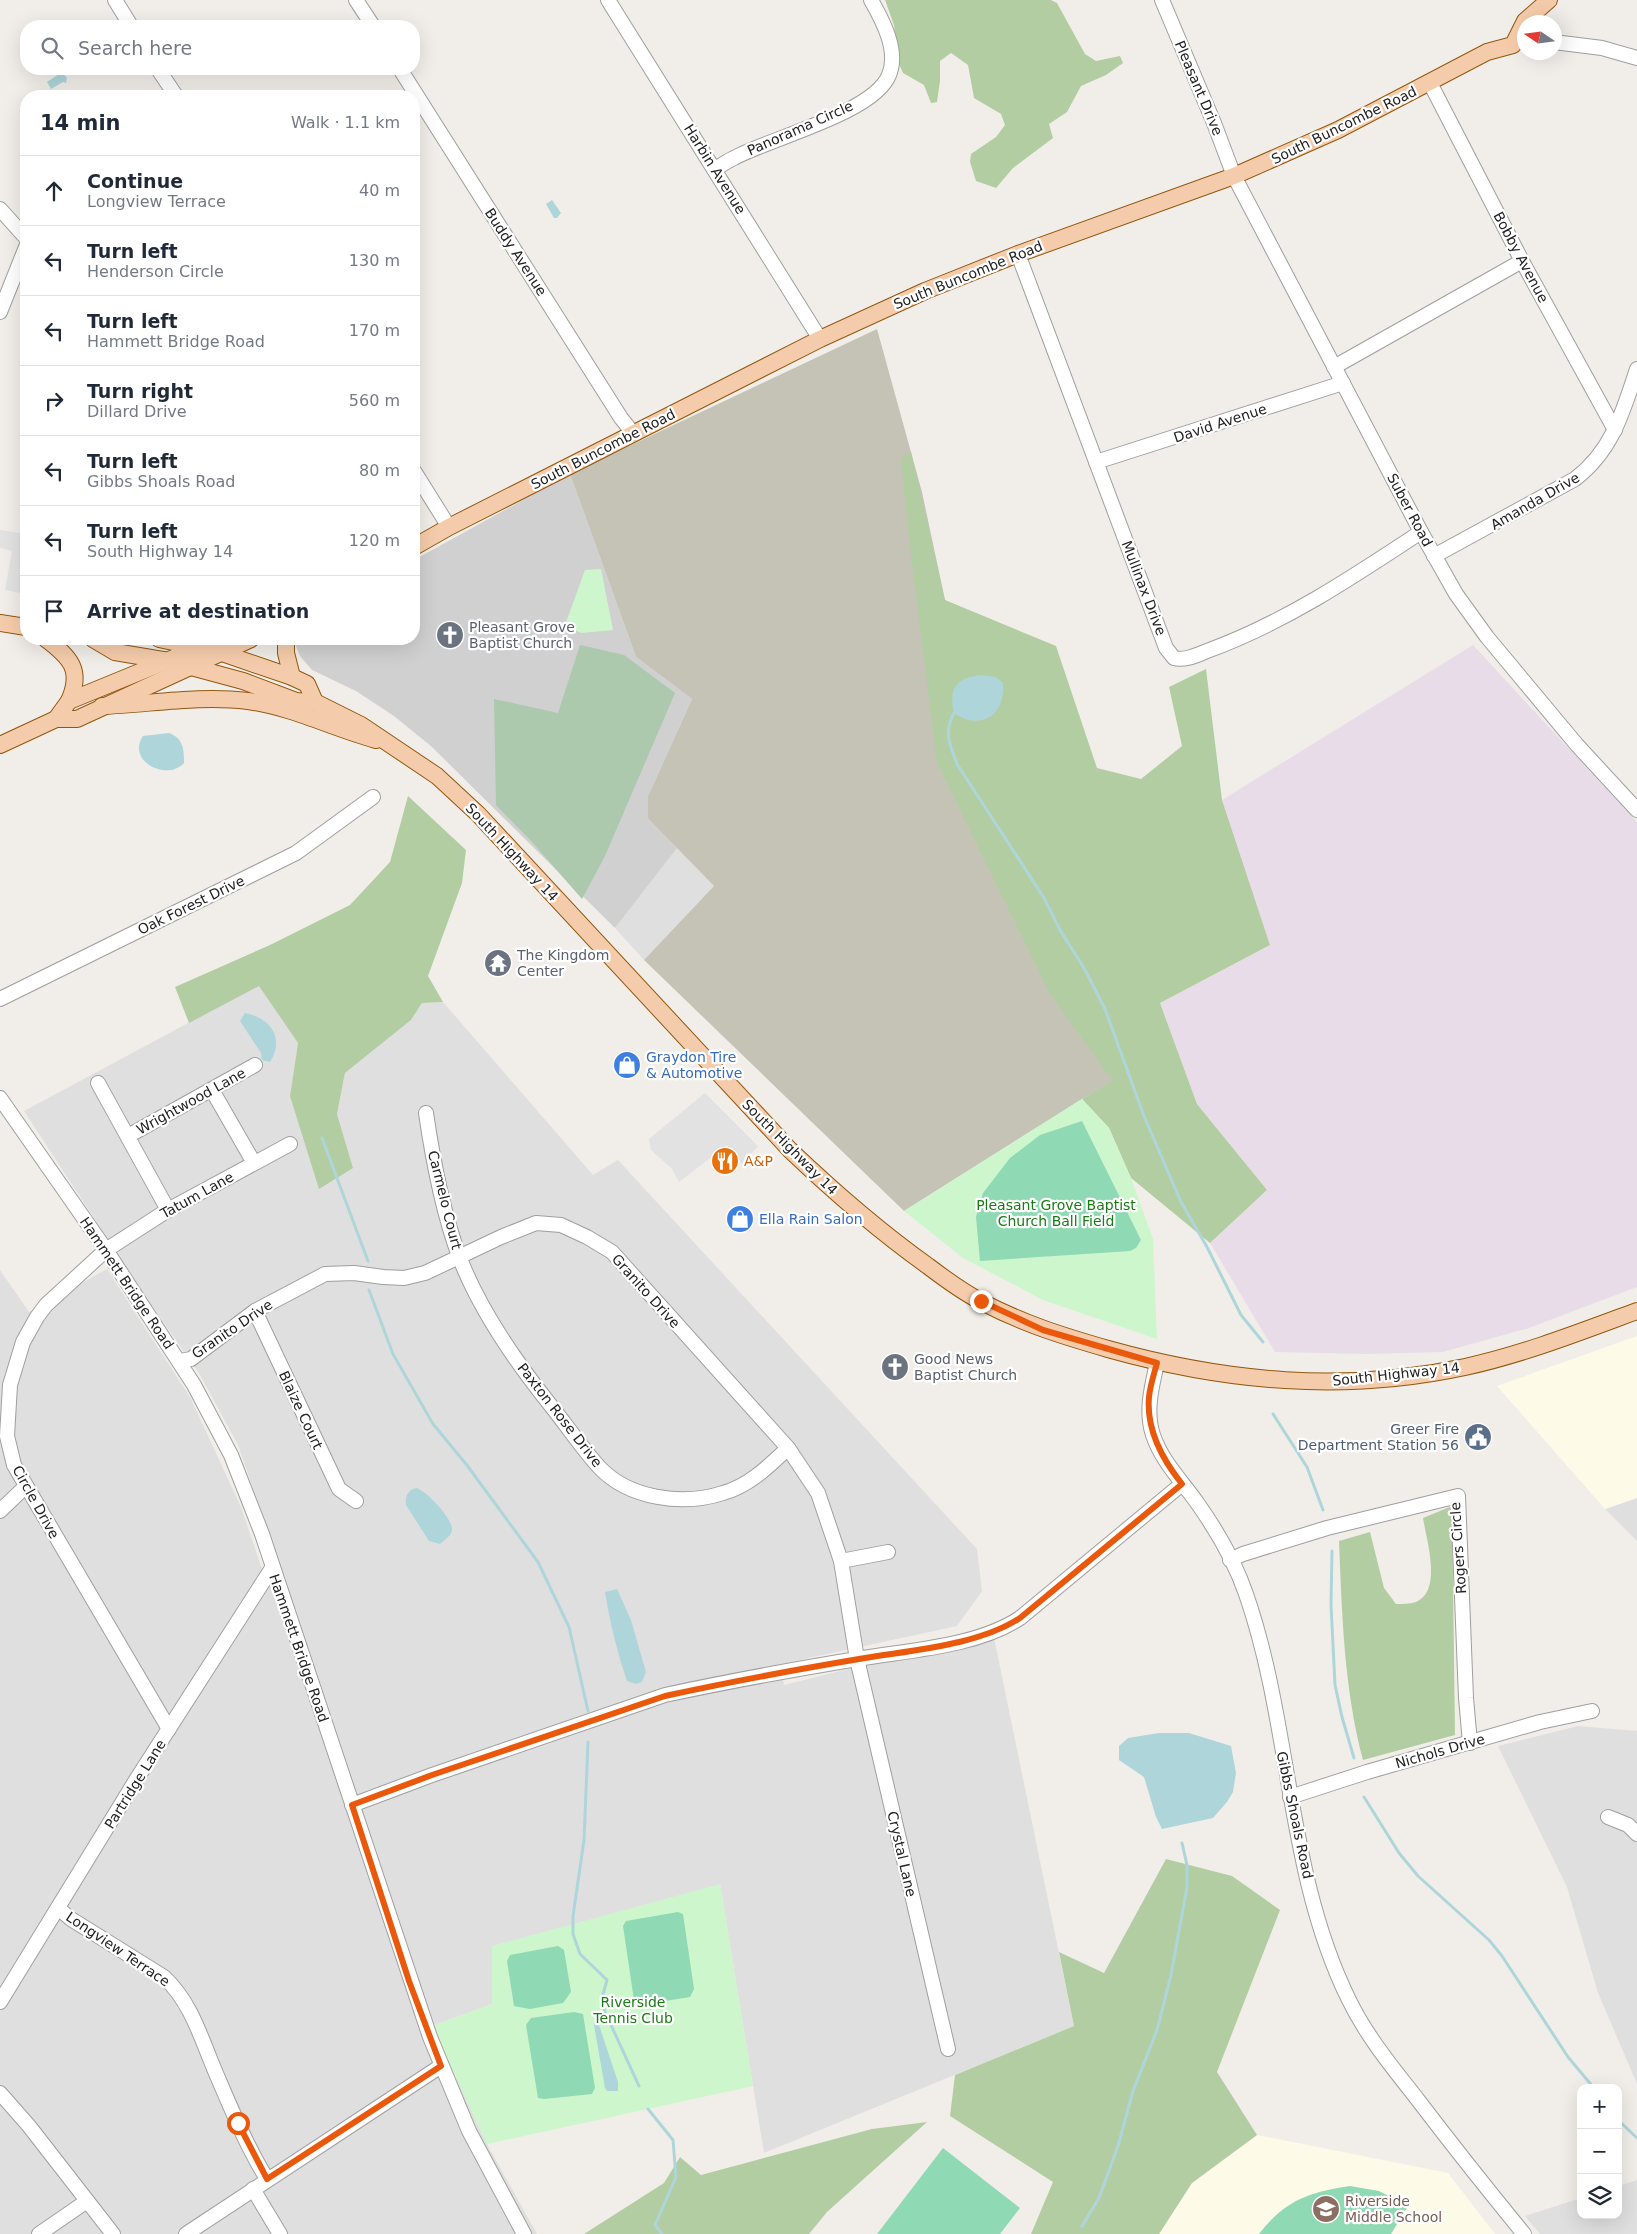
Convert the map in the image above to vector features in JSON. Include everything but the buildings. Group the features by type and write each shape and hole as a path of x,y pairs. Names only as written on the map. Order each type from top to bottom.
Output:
{"main road":[{"name":"South Buncombe Road","path":"1532,15 1549,0"},
{"name":"South Buncombe Road","path":"420,544 449,527 820,339 925,291 1018,254 1234,176 1338,130 1487,52 1517,44"},
{"path":"0,623 20,626"},
{"path":"53,645 67,656 74,670 75,689 56,719"},
{"name":"South Highway 14","path":"103,645 115,652 169,661 243,681 296,701 315,702 361,724 437,776 478,814 790,1150 834,1192 909,1253 981,1301 1043,1330 1157,1363 1230,1376 1274,1381 1325,1382 1388,1378 1445,1371 1506,1357 1637,1311"},
{"path":"186,645 199,648"},
{"path":"286,645 292,677"},
{"path":"69,701 199,648 220,646 307,684 315,702"},
{"path":"0,745 56,719 76,719 189,666 220,646"},
{"path":"102,706 206,699 248,701 274,706 344,731 390,744"}],"street":[{"path":"115,0 127,20"},
{"path":"356,0 369,20"},
{"name":"Harbin Avenue","path":"608,0 820,339"},
{"name":"Panorama Circle","path":"714,169 734,158 832,118 880,89 890,72 892,53 882,22 871,0"},
{"name":"Pleasant Drive","path":"1162,0 1214,123 1234,176"},
{"path":"1562,43 1602,48 1637,58"},
{"path":"162,75 172,90"},
{"name":"Buddy Avenue","path":"404,75 413,90"},
{"name":"Bobby Avenue","path":"1430,83 1522,261 1616,430"},
{"name":"Buddy Avenue","path":"420,101 621,418 633,433"},
{"name":"Suber Road","path":"1234,176 1421,532 1466,609 1576,744 1637,810"},
{"path":"0,209 20,231"},
{"name":"Mullinax Drive","path":"1018,254 1170,655 1178,659 1188,658 1223,645 1273,622 1377,561 1421,532"},
{"path":"0,312 20,261"},
{"path":"1334,366 1522,261"},
{"name":"Amanda Drive","path":"1434,556 1575,479 1592,466 1604,452 1616,430 1637,369"},
{"name":"David Avenue","path":"1096,462 1343,383"},
{"path":"420,481 449,527"},
{"name":"Oak Forest Drive","path":"0,1000 296,853 373,797"},
{"name":"Wrightwood Lane","path":"128,1136 255,1065"},
{"path":"98,1083 168,1210"},
{"path":"212,1090 254,1163"},
{"name":"Hammett Bridge Road","path":"0,1098 106,1250 180,1361 231,1455 246,1490 409,1981 441,2066 492,2176 524,2234"},
{"name":"Carmelo Court","path":"426,1113 434,1167 460,1257"},
{"name":"Tatum Lane","path":"106,1250 168,1210 290,1144"},
{"name":"Granito Drive","path":"180,1361 191,1358 254,1311 325,1274 354,1273 404,1278 426,1273 500,1237 536,1224 561,1225 587,1237 612,1252 788,1448 818,1493 841,1561 857,1659"},
{"name":"Circle Drive","path":"106,1250 94,1259 37,1317 23,1342 5,1385 8,1443 14,1465 169,1729"},
{"name":"Paxton Rose Drive","path":"460,1257 492,1322 522,1369 600,1468 625,1486 659,1497 689,1499 724,1493 759,1475 788,1448"},
{"name":"Blaize Court","path":"254,1311 339,1489 356,1501"},
{"name":"Gibbs Shoals Road","path":"1157,1363 1149,1398 1152,1433 1167,1466 1209,1520 1245,1592 1259,1635 1271,1685 1290,1797 1304,1864 1323,1933 1349,2002 1360,2022 1394,2070 1481,2183 1524,2234"},
{"path":"352,1805 432,1775 665,1696 701,1687 980,1637 1004,1628 1020,1618 1182,1484"},
{"path":"0,1511 26,1486"},
{"name":"Rogers Circle","path":"1230,1560 1327,1528 1458,1496 1466,1698 1470,1743"},
{"path":"841,1561 888,1552"},
{"name":"Partridge Lane","path":"0,2002 169,1729 272,1568"},
{"name":"Crystal Lane","path":"857,1659 948,2049"},
{"name":"Nichols Drive","path":"1290,1797 1367,1772 1568,1715 1592,1711"},
{"path":"1608,1817 1628,1825 1637,1834"},
{"name":"Longview Terrace","path":"58,1908 71,1919 164,1977 176,1989 189,2008 231,2108 267,2179"},
{"path":"186,2234 441,2066"},
{"path":"0,2093 29,2126 113,2234"},
{"path":"253,2189 280,2234"},
{"path":"40,2234 87,2201"}],"shaded area":[{"path":"877,329 922,492 945,600 1160,1003 1129,1073 1082,1099 904,1211 644,960 714,886 648,818 648,796 692,699 636,657 570,474"},
{"path":"570,474 636,657 692,699 648,796 649,818 678,847 615,928 432,747 394,716 356,691 312,670 300,656 296,645 420,645 420,557"},
{"path":"0,530 20,533 20,593 5,590 12,551 0,548"},
{"path":"1473,645 1637,822 1637,1287 1529,1328 1443,1352 1367,1354 1275,1352 1210,1243 1267,1190 1197,1104 1160,1003 1270,945 1222,800"},
{"path":"678,847 714,886 644,960 615,928"},
{"path":"259,985 298,1043 290,1096 353,1168 337,1114 345,1073 411,1020 422,1003 443,1002 593,1175 618,1160 977,1549 982,1591 957,1626 781,1664 784,1685 993,1633 1074,2026 764,2153 720,1884 492,2004 432,2026 487,2144 537,2234 0,2234 0,1270 29,1312 107,1269 190,1397 241,1507 262,1569 279,1564 238,1445 200,1375 137,1284 24,1111"},
{"path":"705,1093 758,1146 742,1164 727,1145 679,1182 672,1169 651,1150 649,1139"},
{"path":"1637,1336 1637,1498 1605,1509 1497,1386"},
{"path":"1637,1498 1637,1541 1605,1509"},
{"path":"1578,1726 1637,1731 1637,2084 1598,1993 1567,1887 1498,1746"},
{"name":"Riverside Middle School","path":"1257,2135 1448,2173 1495,2234 1159,2234 1192,2183"},
{"path":"1637,2180 1637,2234 1540,2234 1525,2216 1577,2199 1577,2219 1622,2219 1622,2185"}],"green space":[{"path":"885,0 1051,0 1057,3 1085,54 1096,61 1120,56 1123,63 1106,75 1081,86 1067,112 1049,124 1053,138 1013,168 996,188 976,181 970,162 971,154 996,137 1005,125 1001,114 974,98 968,65 951,53 940,61 937,102 931,103 924,85 903,73 899,64 894,25"},
{"path":"911,452 945,600 1056,646 1097,768 1141,779 1182,746 1169,687 1206,669 1222,800 1270,945 1160,1003 1197,1104 1267,1190 1210,1243 1131,1178 1109,1128 1082,1099 1113,1081 1050,994 937,763 910,548 901,459"},
{"path":"601,569 613,630 581,633 565,625 585,570"},
{"path":"580,645 624,655 675,693 605,856 582,899 533,843 496,805 494,699 558,713"},
{"path":"408,796 466,850 462,883 428,976 443,1002 422,1003 411,1020 345,1073 337,1114 353,1168 319,1189 290,1096 298,1043 259,986 189,1023 175,987 270,945 350,905 390,862"},
{"name":"Pleasant Grove Baptist Church Ball Field","path":"1082,1099 1109,1128 1131,1178 1153,1239 1157,1339 1043,1300 963,1258 904,1211"},
{"path":"1082,1121 1141,1240 1136,1248 1130,1251 980,1261 976,1217 983,1193 1010,1158 1040,1135"},
{"path":"1452,1506 1455,1735 1363,1760 1348,1679 1339,1541 1370,1532 1384,1588 1396,1604 1416,1602 1424,1596 1429,1587 1431,1576 1431,1563 1423,1518"},
{"path":"1166,1859 1232,1876 1280,1910 1217,2072 1257,2135 1192,2183 1159,2234 1031,2234 1053,2182 950,2116 955,2075 1074,2026 1059,1952 1104,1973"},
{"name":"Riverside Tennis Club","path":"720,1884 753,2086 487,2144 432,2026 492,2004 492,1946"},
{"path":"678,1912 683,1914 694,1989 690,1997 640,2005 634,2000 623,1926 626,1921"},
{"path":"558,1946 564,1950 571,1992 563,2003 530,2009 514,2006 507,1961 510,1955"},
{"path":"574,2012 583,2014 595,2088 592,2094 538,2098 526,2025 531,2018"},
{"path":"927,2122 827,2212 809,2234 584,2234 664,2183 680,2157 701,2175 872,2129"},
{"path":"943,2148 1020,2208 1000,2234 877,2234"},
{"path":"1350,2186 1379,2191 1408,2206 1391,2234 1259,2234 1278,2213 1299,2200 1322,2191"}],"water":[{"path":"58,75 64,75 67,78 66,83 63,82 51,89 47,82"},
{"path":"552,200 561,213 557,218 554,218 546,204"},
{"path":"982,675 996,677 1003,683 1003,694 996,711 990,717 973,721 954,713 952,697 956,685 966,678"},
{"path":"169,733 174,735 182,745 184,763 177,768 168,770 151,766 144,761 140,753 139,745 143,736"},
{"path":"245,1013 262,1019 273,1030 276,1037 276,1045 270,1062 262,1060 261,1053 240,1021"},
{"path":"417,1488 427,1494 438,1505 451,1523 451,1533 440,1544 429,1541 406,1505 408,1494 411,1490"},
{"path":"617,1589 631,1620 646,1672 642,1682 636,1684 627,1681 609,1615 605,1592"},
{"path":"1159,1733 1189,1733 1231,1746 1236,1773 1233,1792 1213,1818 1162,1829 1156,1817 1144,1777 1119,1760 1119,1746 1128,1738"},
{"path":"595,2021 599,2025 618,2082 618,2091 607,2091 605,2088 594,2025"}],"waterway":[{"path":"954,713 948,733 957,764 1044,898 1060,930 1084,968 1105,1009 1144,1116 1181,1202 1207,1247 1241,1315 1263,1342"},
{"path":"322,1138 368,1261"},
{"path":"369,1290 393,1354 433,1424 466,1464 538,1562 569,1627 588,1711"},
{"path":"1273,1414 1307,1467 1323,1510"},
{"path":"1332,1551 1331,1605 1335,1685 1354,1758"},
{"path":"588,1742 584,1840 573,1916 573,1934 580,1954 607,1980 602,1998 605,2012 639,2086"},
{"path":"1364,1797 1399,1853 1418,1876 1489,1940 1502,1956 1568,2057 1591,2084"},
{"path":"1082,2226 1099,2198 1118,2146 1133,2091 1157,2030 1171,1975 1187,1887 1187,1865 1182,1843"},
{"path":"648,2109 673,2140 676,2177 655,2225 662,2234"},
{"path":"1622,2124 1637,2138"}],"place":[{"name":"Pleasant Grove Baptist Church","path":"450,635"},
{"name":"The Kingdom Center","path":"498,963"},
{"name":"Graydon Tire & Automotive","path":"627,1065"},
{"name":"A&P","path":"725,1161"},
{"name":"Ella Rain Salon","path":"740,1219"},
{"name":"Good News Baptist Church","path":"895,1367"},
{"name":"Greer Fire Department Station 56","path":"1478,1437"},
{"name":"Riverside Middle School","path":"1326,2209"}],"route":[{"path":"238,2123 267,2179 441,2066 409,1981 352,1805 432,1775 665,1696 701,1687 919,1649 992,1633 1020,1618 1182,1484 1167,1466 1152,1433 1149,1398 1157,1363 1043,1330 981,1301"}]}
